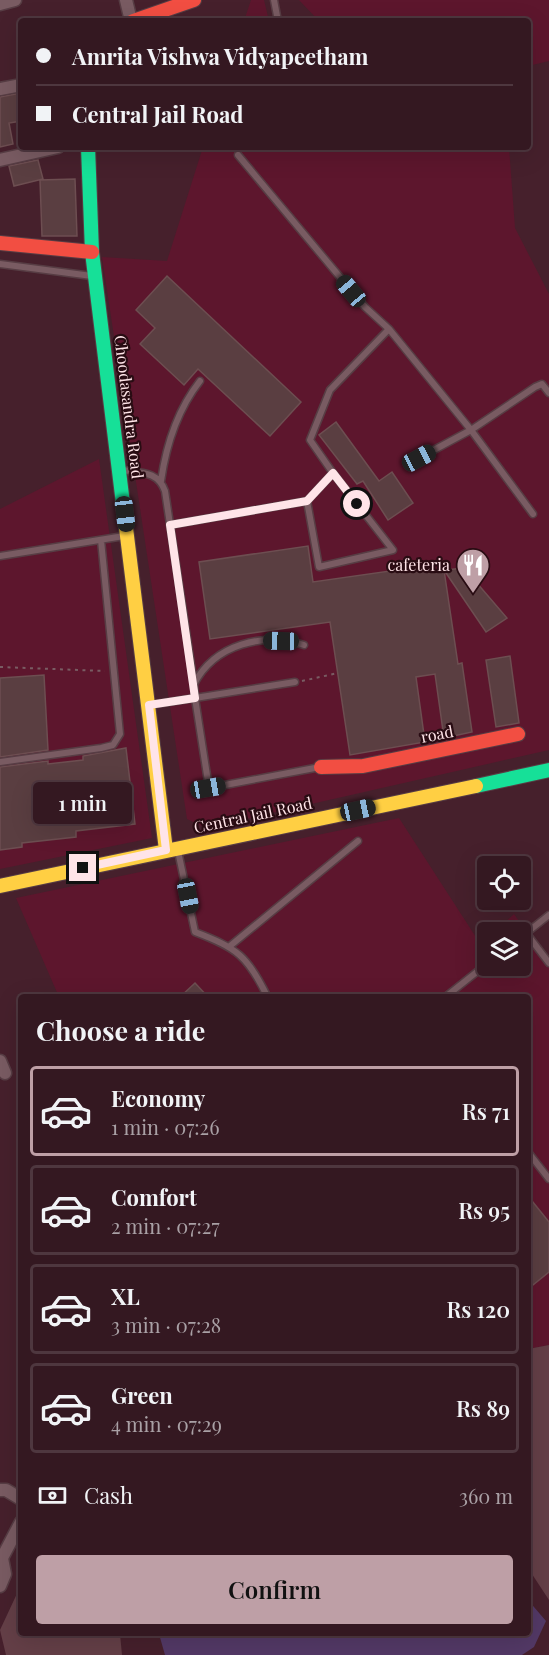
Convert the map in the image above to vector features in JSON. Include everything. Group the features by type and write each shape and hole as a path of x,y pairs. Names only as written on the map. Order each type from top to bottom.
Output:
{"street":[{"path":"0,4 15,0"},
{"path":"126,0 131,18"},
{"path":"141,18 194,0"},
{"path":"0,89 18,86"},
{"path":"0,160 45,150"},
{"name":"Choodasandra Road","path":"88,150 92,252 149,705 172,849"},
{"path":"0,243 92,252"},
{"name":"road","path":"321,767 363,766 518,734"},
{"name":"Central Jail Road","path":"0,886 549,770"},
{"path":"0,1490 6,1490 18,1497"},
{"path":"0,1586 5,1574 2,1558 18,1528"}],"lane":[{"path":"274,0 277,18"},
{"path":"238,155 365,307 389,329 471,430 533,514"},
{"path":"0,264 96,276"},
{"path":"307,501 319,567 393,550 310,440 330,390 389,329"},
{"path":"200,381 192,391 168,445 161,481 170,525 208,788 321,767"},
{"path":"419,458 471,430 535,387 542,384 549,393"},
{"path":"120,470 152,474 161,481"},
{"path":"170,525 307,501 333,473"},
{"path":"0,556 128,536"},
{"path":"0,762 113,745 120,734 101,540"},
{"path":"194,685 212,659 230,648 263,640 304,645"},
{"path":"149,705 295,682"},
{"path":"230,946 358,841"},
{"path":"172,849 195,932 230,946 256,973 266,994"},
{"path":"531,930 549,915"},
{"path":"531,944 549,963"},
{"path":"449,994 477,972"},
{"path":"531,1156 549,1179"}],"path":[{"path":"0,667 68,672 114,670"},
{"path":"295,682 338,673"}],"shaded area":[{"path":"251,0 264,0 268,18 245,18"},
{"path":"299,0 549,0 549,61 531,65 531,18 316,18"},
{"path":"202,150 509,150 515,228 549,294 549,750 206,828 187,819 102,257 167,261"},
{"path":"99,459 152,838 0,869 0,509"},
{"path":"399,818 477,939 477,976 531,976 531,938 549,964 549,1345 531,1348 531,994 58,994 16,898"},
{"path":"514,914 520,922 506,922"},
{"path":"549,1345 549,1600 531,1573 531,1348"},
{"path":"18,1591 18,1636 120,1636 122,1655 6,1655 0,1630"},
{"path":"531,1604 546,1621 534,1647 522,1655 165,1655 160,1636 531,1636"}],"building":[{"path":"18,94 18,122 9,123 13,144 0,147 0,97"},
{"path":"38,160 43,179 14,186 9,166"},
{"path":"75,179 77,236 42,236 40,180"},
{"path":"167,276 301,402 270,436 198,369 184,385 140,344 155,328 136,310"},
{"path":"336,422 379,481 392,472 413,503 388,520 363,481 357,484 319,435"},
{"path":"308,546 313,582 425,566 426,572 444,570 458,664 462,663 472,732 444,738 435,674 416,677 425,742 350,755 330,622 210,639 199,562"},
{"name":"cafeteria","path":"464,568 507,618 486,632 444,570"},
{"path":"510,656 519,723 496,727 486,660"},
{"path":"44,675 48,750 0,757 0,678"},
{"path":"126,748 135,824 76,831 76,837 22,843 22,847 0,850 0,767 48,761 48,764 83,760 83,756"},
{"path":"195,983 205,994 183,994"},
{"path":"531,1200 549,1222 549,1272 531,1287"}],"traffic: fast":[{"path":"88,150 92,252 126,528"},
{"path":"476,786 549,770"}],"traffic: slow":[{"path":"126,528 166,850"},
{"path":"0,886 476,786"}],"traffic: jam":[{"path":"142,18 194,0"},
{"path":"0,243 92,252"},
{"path":"321,767 363,766 518,734"}],"place":[{"name":"cafeteria","path":"473,594"}],"route":[{"path":"83,868 166,850 149,705 195,698 170,525 307,501 333,473 357,504"}]}
